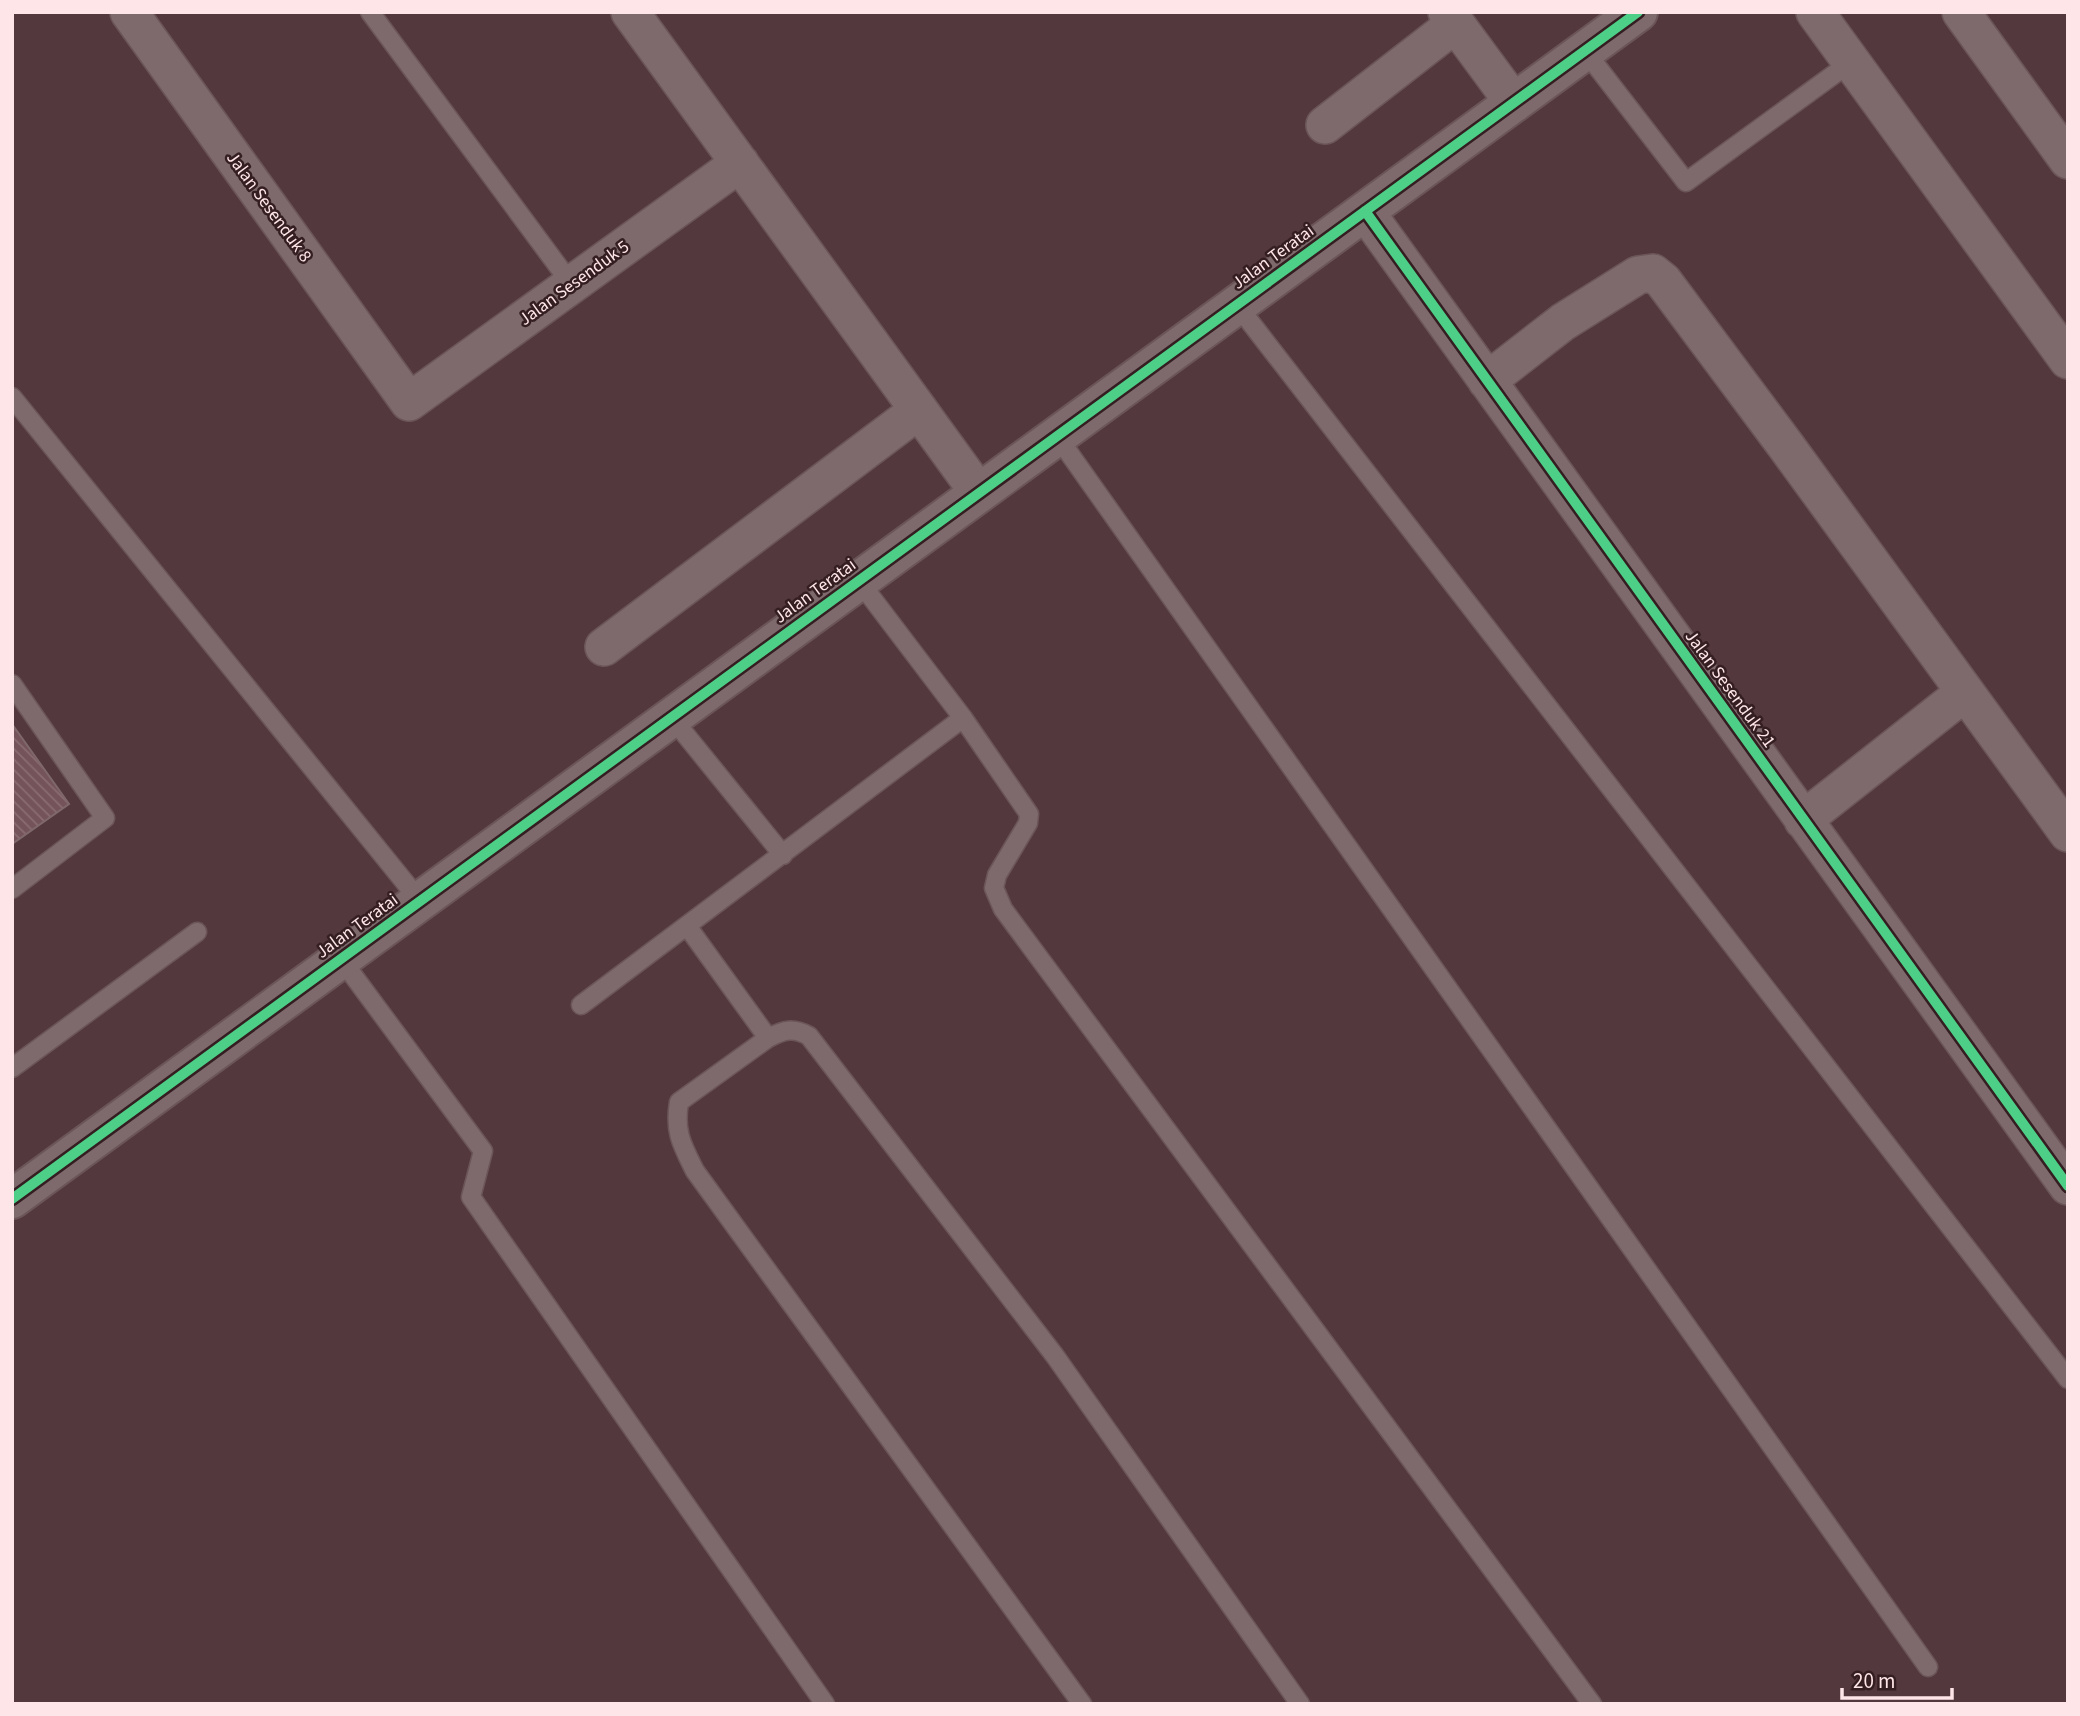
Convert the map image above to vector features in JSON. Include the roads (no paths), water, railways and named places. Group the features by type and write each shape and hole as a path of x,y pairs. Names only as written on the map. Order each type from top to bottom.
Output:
{"street":[{"name":"Jalan Sesenduk 8","path":"129,12 409,402"},
{"path":"630,12 979,493"},
{"name":"Jalan Teratai","path":"12,1199 1638,12"},
{"path":"1815,12 2068,360"},
{"path":"1961,12 2068,160"},
{"path":"1325,125 1451,18 1514,103"},
{"name":"Jalan Sesenduk 5","path":"409,402 740,163"},
{"name":"Jalan Sesenduk 21","path":"1365,211 2068,1186"},
{"path":"1487,381 1563,322 1638,275 1653,273 1663,282 1786,446 2068,833"},
{"path":"604,647 919,410"},
{"path":"1803,820 1964,693"}],"lane":[{"path":"370,12 572,285"},
{"path":"1585,51 1686,182 1851,62"},
{"path":"1237,305 2068,1379"},
{"path":"12,397 420,901"},
{"path":"1057,436 1928,1667"},
{"path":"859,581 963,718 1029,814 1028,823 997,875 994,888 1003,909 1592,1704"},
{"path":"12,684 105,818 12,889"},
{"path":"672,718 783,855"},
{"path":"580,1005 963,718"},
{"path":"687,926 768,1038"},
{"path":"12,1068 197,932"},
{"path":"341,959 483,1151 471,1198 825,1704"},
{"path":"1082,1704 695,1171 680,1141 676,1123 679,1102 768,1038 784,1030 796,1030 809,1036 1055,1356 1300,1704"}]}
